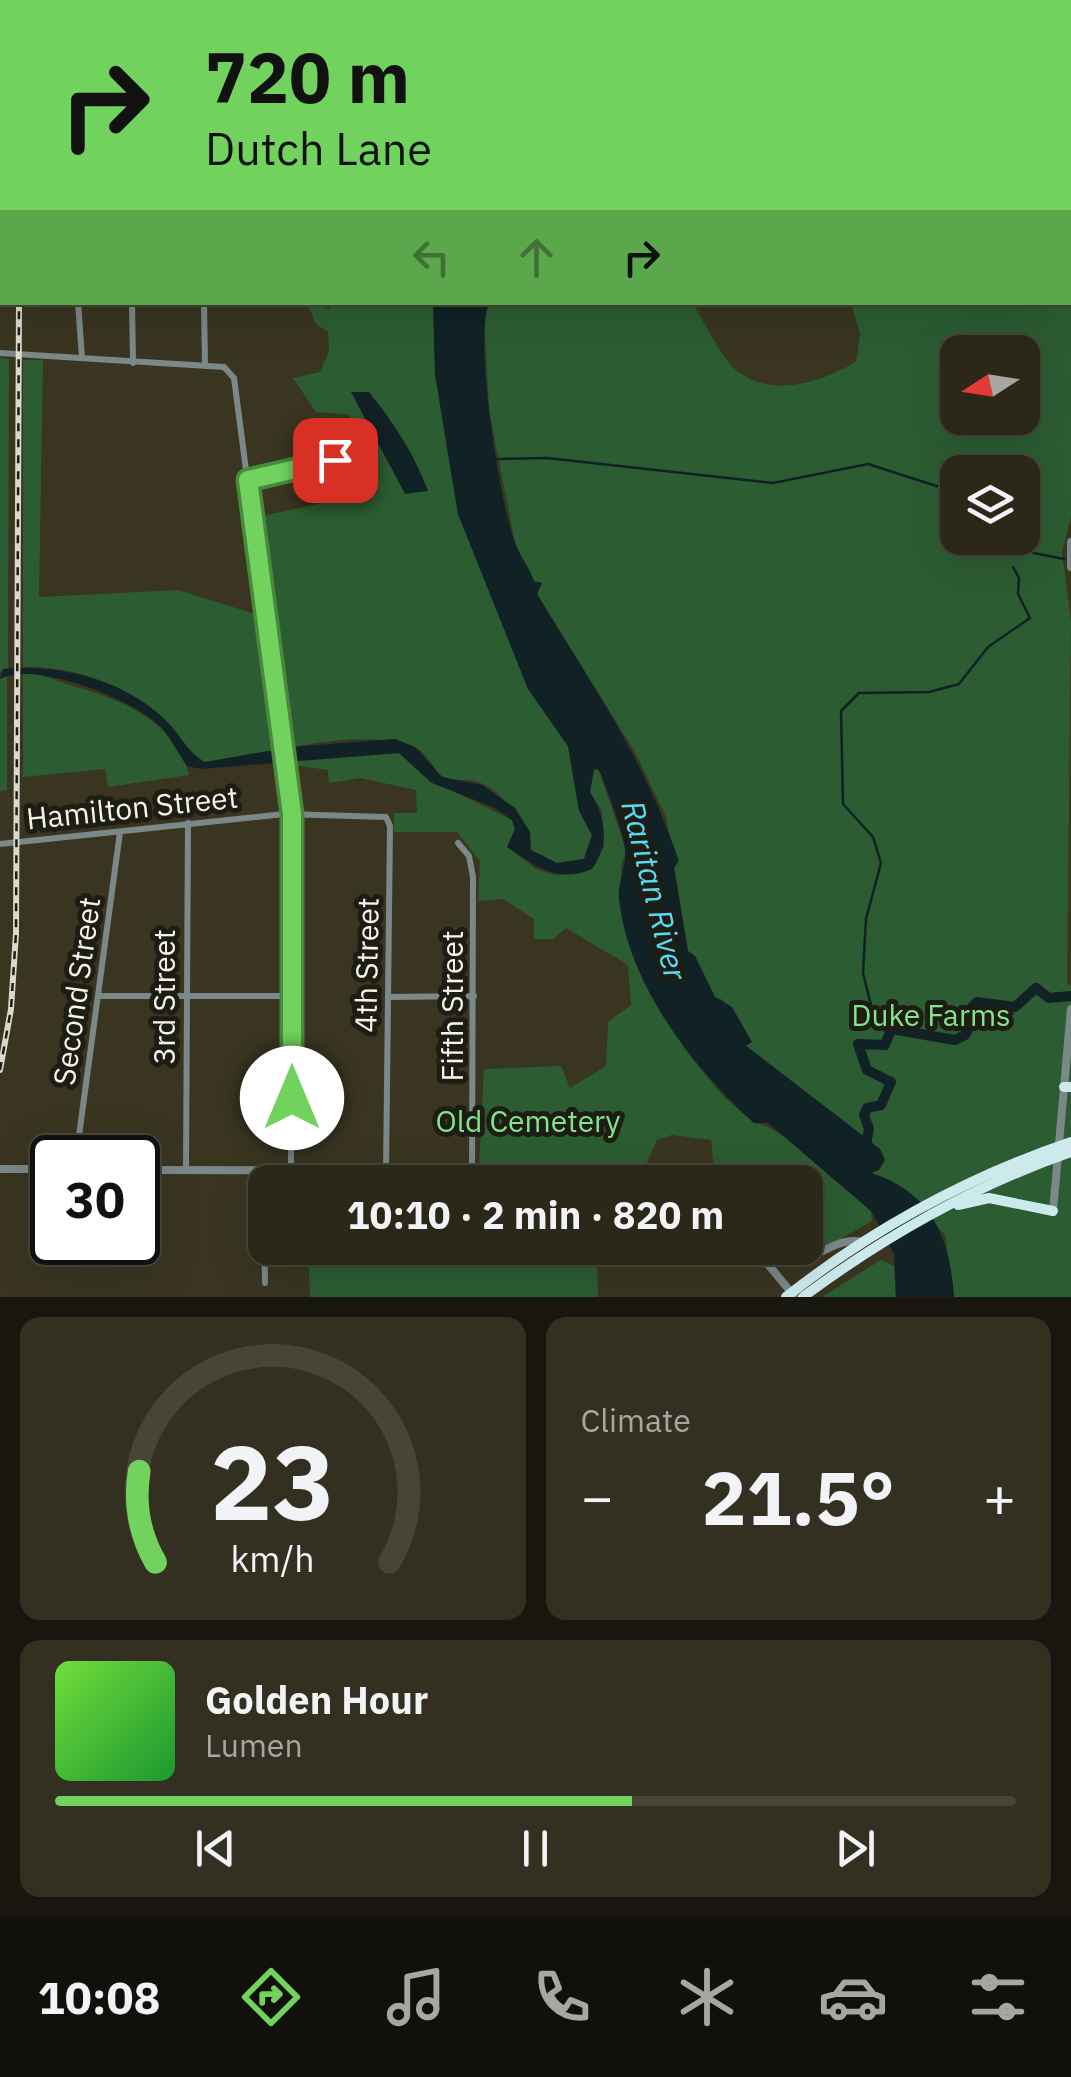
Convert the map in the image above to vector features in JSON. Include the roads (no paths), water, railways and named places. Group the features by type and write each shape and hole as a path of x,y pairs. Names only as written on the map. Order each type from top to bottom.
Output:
{"highway":[{"path":"794,1296 865,1246 1058,1152 1071,1142"},
{"path":"1058,1152 1071,1152"},
{"path":"865,1246 958,1198 989,1198 1053,1212"}],"street":[{"path":"78,305 82,358"},
{"path":"132,305 133,362"},
{"path":"204,305 205,366"},
{"path":"0,353 205,366 230,371 236,392 292,814 291,1165"},
{"path":"248,480 335,460"},
{"path":"1071,542 1071,567"},
{"name":"Hamilton Street","path":"0,844 292,814 378,815 388,820"},
{"name":"4th Street","path":"386,1165 388,820"},
{"name":"3rd Street","path":"186,1170 188,824"},
{"name":"Second Street","path":"79,1135 120,831"},
{"name":"Fifth Street","path":"458,843 469,856 473,877 472,1165"},
{"path":"98,996 292,996"},
{"path":"389,997 474,996"},
{"path":"1053,1212 1068,1087 1071,1009"},
{"path":"0,1169 30,1169"},
{"path":"160,1170 248,1172"},
{"path":"823,1250 850,1239 865,1246"},
{"path":"265,1265 265,1283"},
{"path":"768,1265 794,1296"}],"water":[{"name":"Raritan River","path":"433,305 489,305 484,351 487,386 497,464 511,528 534,581 542,583 537,594 616,723 665,823 679,861 674,868 688,951 695,956 715,997 732,1007 752,1042 746,1046 880,1149 885,1160 872,1173 910,1193 934,1220 948,1256 954,1297 896,1297 894,1254 871,1211 823,1170 823,1165 817,1165 768,1123 754,1123 708,1077 667,1022 635,962 625,931 619,893 625,849 599,770 594,769 590,792 604,831 598,860 592,869 557,874 507,847 515,829 512,820 495,808 432,783 399,753 201,769 187,766 164,730 147,715 106,694 58,678 16,674 0,679 3,669 24,668 67,672 109,684 147,704 205,762 291,747 395,739 415,747 442,777 482,785 515,808 530,832 531,850 557,863 584,859 592,835 579,811 568,746 528,689 458,514 435,374"},
{"path":"351,392 369,392 410,452 428,491 405,494"}],"waterway":[{"path":"497,459 547,458 773,483 868,464 940,487"},
{"path":"1040,554 1064,559"},
{"path":"891,1029 874,1017 863,973 866,919 881,863 873,837 843,804 841,711 859,693 929,692 959,684 988,647 1030,618 1018,594 1019,578 1013,567"},
{"path":"865,1150 869,1129 864,1115 867,1108 881,1105 891,1082 867,1070 858,1044 885,1045 891,1029 955,1040 965,1035 976,1015 972,1007 977,1002 1015,1007 1036,988 1049,998 1071,996"}],"railway":[{"path":"0,1070 11,1009 16,933 19,305"}],"park label":[{"name":"Duke Farms","path":"931,1014"},
{"name":"Old Cemetery","path":"528,1120"}]}
